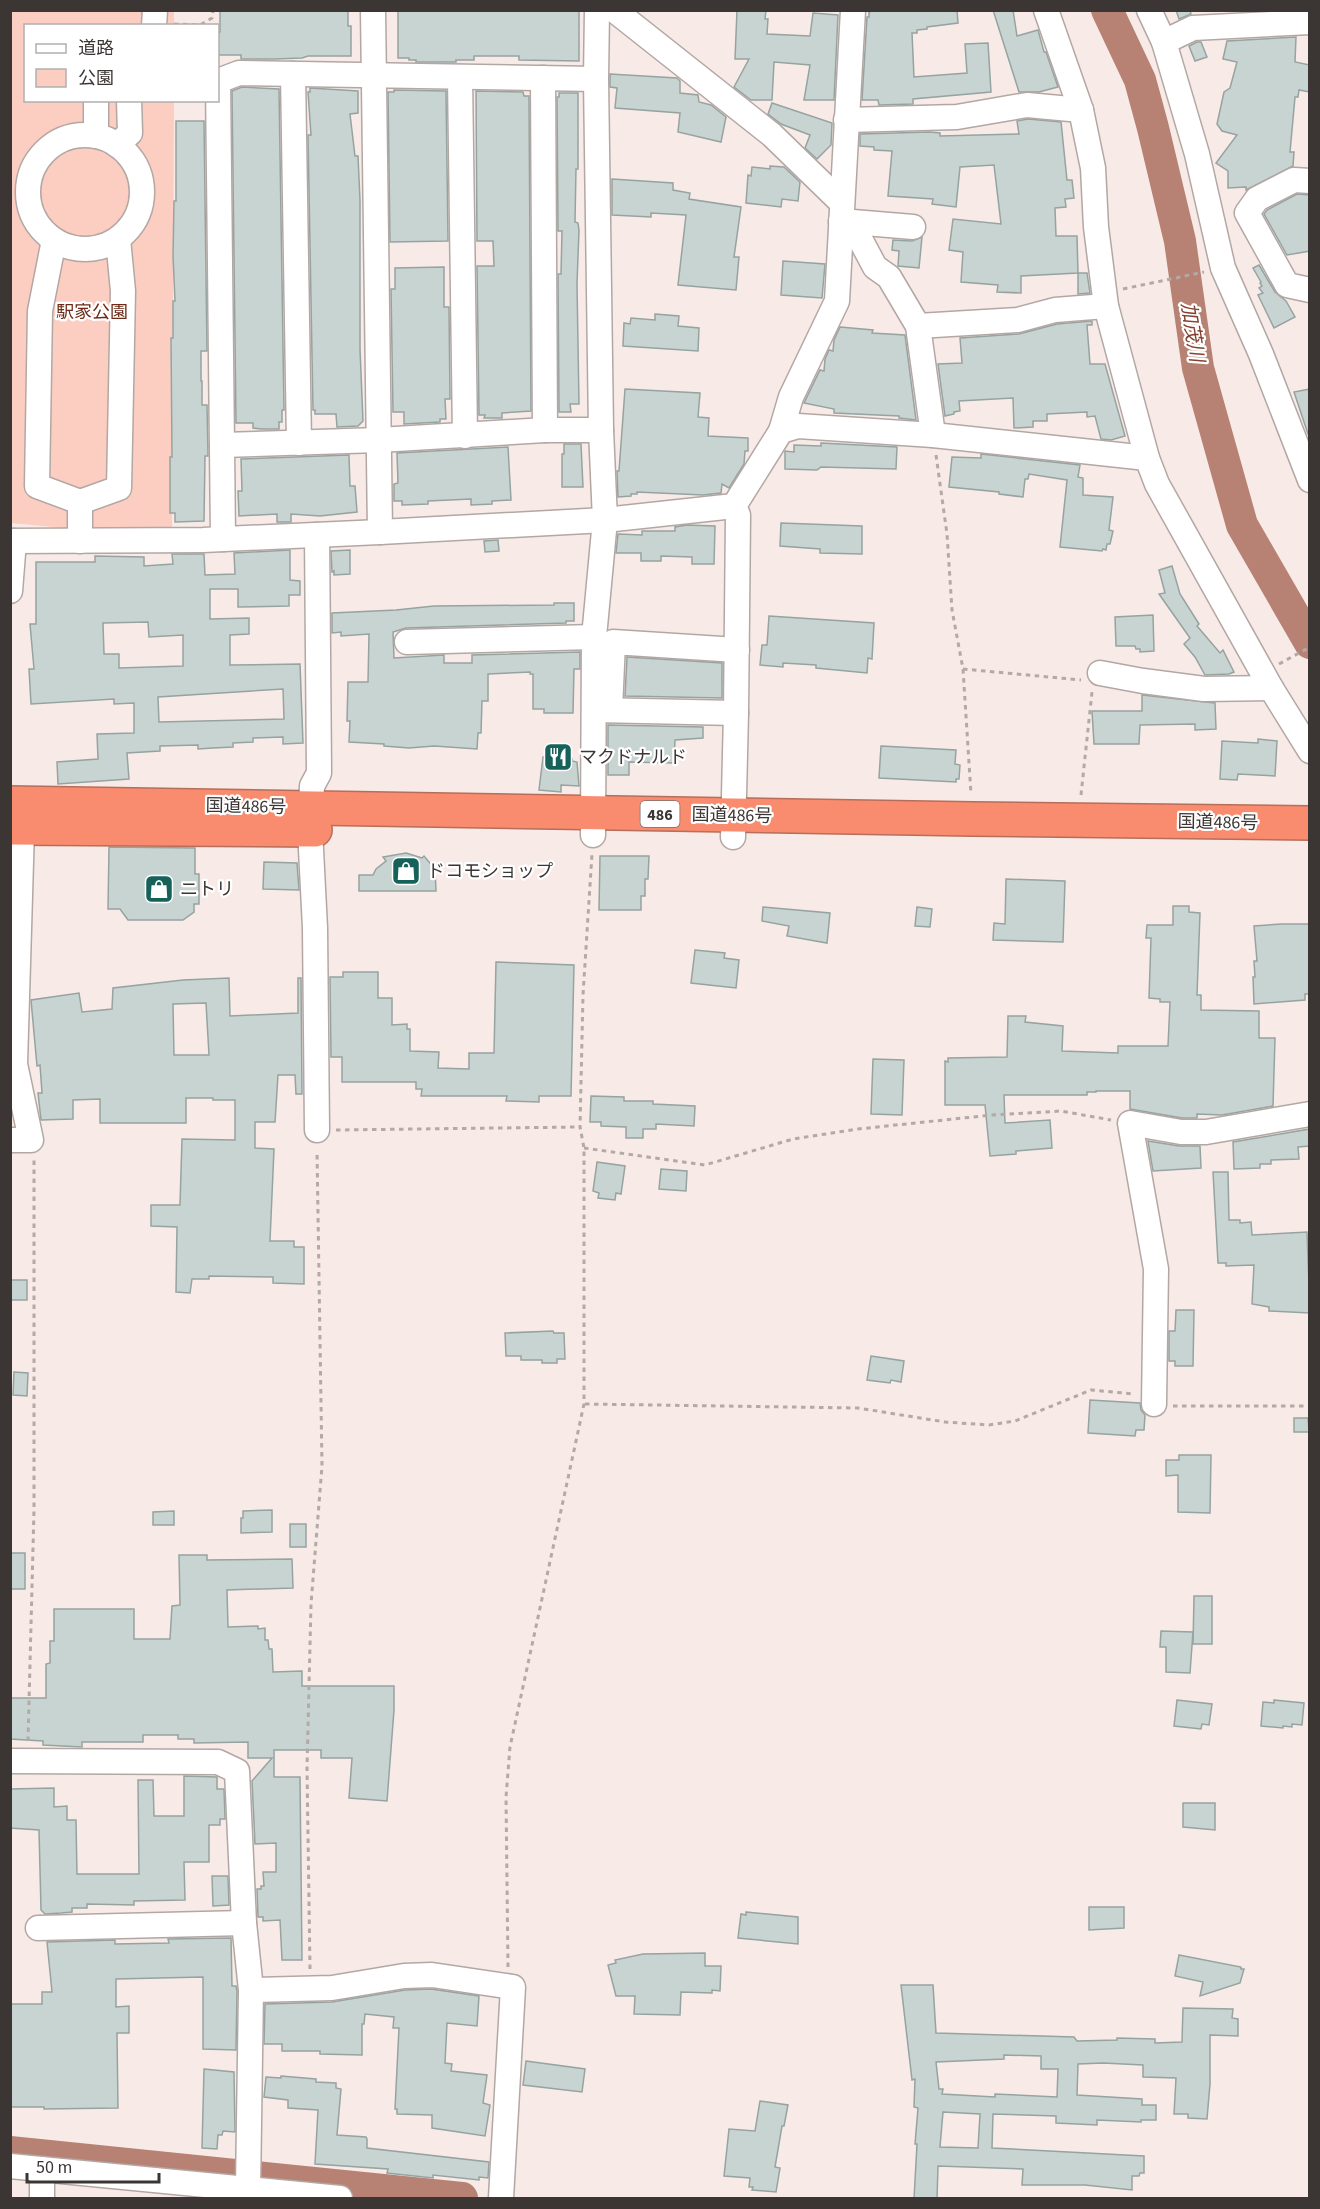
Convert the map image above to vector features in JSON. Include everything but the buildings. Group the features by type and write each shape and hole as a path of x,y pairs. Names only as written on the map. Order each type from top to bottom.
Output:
{"highway":[{"name":"国道486号","path":"14,819 310,819 733,826 1310,846"},
{"name":"国道486号","path":"733,826 973,819 1310,823"}],"street":[{"path":"374,10 380,532"},
{"path":"597,10 601,430 605,520 594,637 602,710"},
{"path":"614,10 771,135 845,215 875,267 889,277 918,326 933,435"},
{"path":"734,506 781,431 791,397 837,301 845,215 846,120 853,10"},
{"path":"1047,10 1081,110 1093,168 1096,227 1106,306 1147,458 1157,484 1274,676 1310,751"},
{"path":"1149,10 1164,42 1197,154 1223,267 1262,354 1310,480"},
{"path":"1164,42 1193,28 1231,18 1310,22"},
{"path":"219,81 239,73 596,79"},
{"path":"293,74 299,444"},
{"path":"460,77 465,436"},
{"path":"543,78 545,430"},
{"path":"96,102 106,140 133,160 142,181 142,203 134,224 118,239 97,248 75,249 54,240 38,224 29,204 20,192 29,182 37,161 53,145 74,136 106,140 130,133 129,102"},
{"path":"218,102 222,539"},
{"path":"846,120 957,117 1027,105 1081,110"},
{"path":"1212,219 1247,213 1257,199 1294,180 1310,181"},
{"path":"1247,213 1287,285 1310,290"},
{"path":"845,215 913,226"},
{"path":"54,240 40,311 37,486 80,502 119,488 123,291 118,239"},
{"path":"918,326 1018,320 1055,310 1106,306"},
{"path":"781,431 798,426 933,435 1147,458"},
{"path":"222,445 299,444 545,430 601,430"},
{"path":"80,502 80,541"},
{"path":"10,591 12,541 222,539 380,532 605,520 734,506"},
{"path":"733,826 738,515 734,506"},
{"path":"317,1131 315,928 310,819 312,786 319,773 318,535"},
{"path":"407,642 594,637"},
{"path":"593,824 602,710 613,642 737,650"},
{"path":"1098,677 1204,689 1274,676"},
{"path":"602,710 736,713"},
{"path":"14,819 15,1064 21,1140"},
{"path":"1154,1404 1156,1269 1131,1123 1181,1132 1206,1132 1310,1114"},
{"path":"19,1761 218,1762 237,1770 244,1923 251,1990 248,2178"},
{"path":"38,1928 244,1923"},
{"path":"251,1990 332,1988 404,1976 432,1976 513,1987 501,2199"},
{"path":"10,2166 248,2178 340,2199"},
{"path":"42,2169 42,2199"}],"path":[{"path":"202,24 212,18 213,10"},
{"path":"154,20 191,24"},
{"path":"1137,286 1223,267"},
{"path":"933,435 947,534 952,610 963,669 973,819"},
{"path":"1274,676 1310,647"},
{"path":"963,669 1098,677 1090,698 1078,819"},
{"path":"513,1987 508,1973 506,1797 510,1747 584,1404 584,1148 580,1127 583,995 593,824"},
{"path":"584,1148 705,1165 793,1139 858,1129 992,1115 1061,1111 1131,1123"},
{"path":"310,1989 307,1768 311,1604 322,1466 317,1131 580,1127"},
{"path":"19,1761 34,1510 34,1163 21,1140"},
{"path":"584,1404 858,1408 945,1422 989,1425 1015,1421 1091,1390 1143,1395 1154,1404 1163,1407 1310,1406"}],"green space":[{"name":"駅家公園","path":"10,11 174,11 174,24 24,24 24,102 174,102 172,531 64,528 11,523"}],"waterway":[{"name":"加茂川","path":"1107,10 1140,80 1153,128 1180,241 1198,368 1242,525 1310,643"},
{"path":"10,2152 462,2198"}],"place":[{"name":"マクドナルド","path":"558,757"},
{"name":"ドコモショップ","path":"406,871"},
{"name":"ニトリ","path":"159,889"}]}
